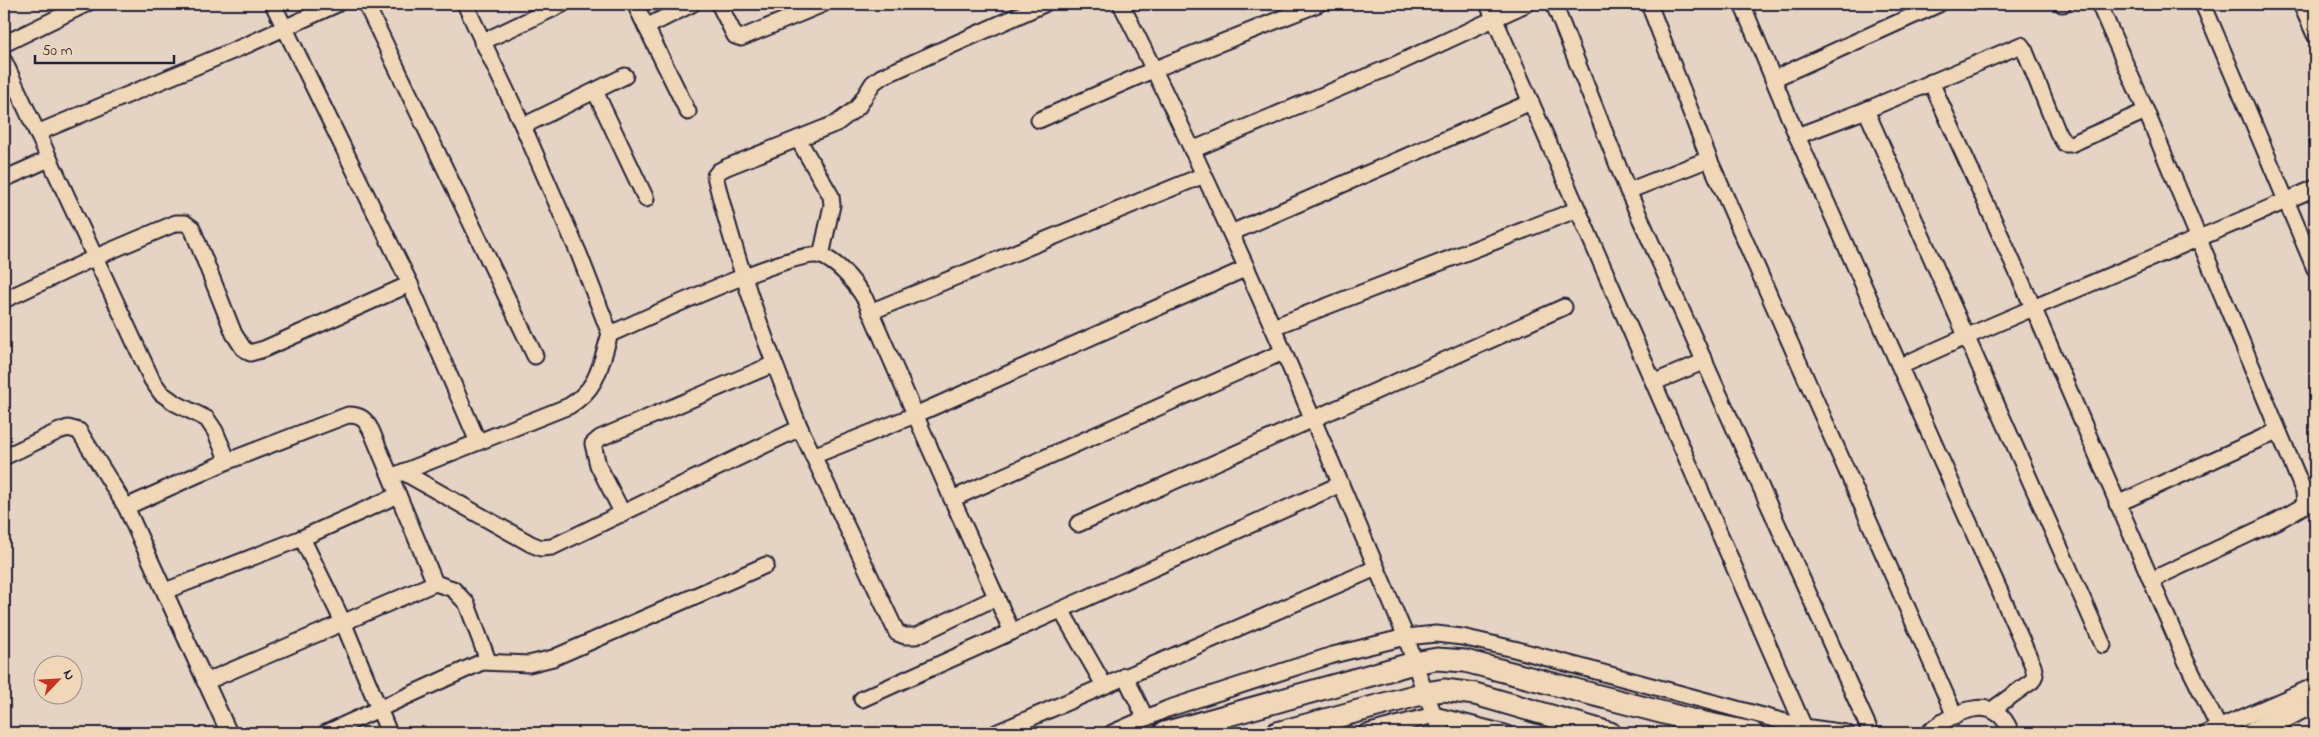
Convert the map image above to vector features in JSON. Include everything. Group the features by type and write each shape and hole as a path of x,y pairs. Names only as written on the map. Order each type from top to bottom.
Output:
{"street":[{"path":"4,44 86,4"},
{"path":"273,4 410,284 478,442"},
{"path":"38,133 337,4"},
{"path":"366,4 535,356"},
{"path":"397,474 569,406 582,398 592,388 610,334 579,254 523,126 465,4"},
{"path":"482,42 563,4"},
{"path":"635,4 688,112"},
{"path":"646,27 692,4"},
{"path":"719,4 735,36 741,38 823,4"},
{"path":"997,597 916,636 905,636 897,633 800,428 774,364 744,276 715,176 719,170 837,123 858,107 873,82 881,77 1044,4"},
{"path":"1121,4 1204,175 1273,327 1406,637 1425,693 1442,733"},
{"path":"1039,120 1154,69 1318,4"},
{"path":"1488,4 1576,210 1655,382 1804,727"},
{"path":"1192,150 1382,71 1526,4"},
{"path":"1554,4 1628,191 1870,733"},
{"path":"1648,4 1709,159 1955,716"},
{"path":"1742,4 1797,136 2033,666 2035,675 2032,681 1993,709"},
{"path":"1773,79 1939,4"},
{"path":"2098,4 2146,111 2277,431 2304,492 2305,505 2279,520 2151,580"},
{"path":"2203,4 2315,269"},
{"path":"2301,4 2315,35"},
{"path":"1797,136 1866,110 2021,45 2058,133 2065,144 2071,144 2146,111"},
{"path":"4,61 152,380 161,393 175,403 207,419 215,431 228,461"},
{"path":"523,126 624,76"},
{"path":"1930,82 2033,307 2151,580 2213,731 2315,686"},
{"path":"595,90 646,198"},
{"path":"1231,233 1531,102"},
{"path":"1866,110 2103,645"},
{"path":"798,139 830,196 832,206 821,256"},
{"path":"4,179 50,159"},
{"path":"1628,191 1709,159"},
{"path":"870,312 1204,175"},
{"path":"1901,366 2033,307 2199,239 2315,188"},
{"path":"1273,327 1576,210"},
{"path":"4,300 96,256 176,223 186,223 196,237 234,334 243,348 250,353 264,349 410,284"},
{"path":"610,334 744,276 799,256 821,256 844,272 857,287 870,312 1012,632"},
{"path":"813,456 915,415 1247,268"},
{"path":"1078,524 1564,307"},
{"path":"952,498 1284,352"},
{"path":"1655,382 1705,361"},
{"path":"623,514 598,465 593,444 600,438 774,364"},
{"path":"126,506 228,461 348,414 358,415 365,420 397,474 398,495 435,583"},
{"path":"4,457 59,431 68,428 79,431 126,506 229,733"},
{"path":"397,474 541,548 562,544 800,428"},
{"path":"2117,504 2277,431"},
{"path":"862,699 1340,484"},
{"path":"165,590 302,538 398,495"},
{"path":"302,538 343,622 390,733"},
{"path":"482,662 530,664 553,658 766,565"},
{"path":"996,733 1376,568"},
{"path":"205,682 435,583 452,589 468,604 487,651 487,658 482,662 326,733"},
{"path":"1061,610 1104,685"},
{"path":"1112,733 1144,718 1333,655 1406,637 1436,634 1462,637 1804,727 1846,733"},
{"path":"1164,733 1414,663 1437,659 1465,661 1681,718 1752,733"},
{"path":"1125,676 1144,718"},
{"path":"1277,733 1425,693 1444,690 1475,694 1610,733"},
{"path":"2253,733 2315,701"},
{"path":"1928,733 1955,716 1981,707 1993,709 2002,716 2011,733"},
{"path":"1366,733 1434,715 1505,733"}]}
